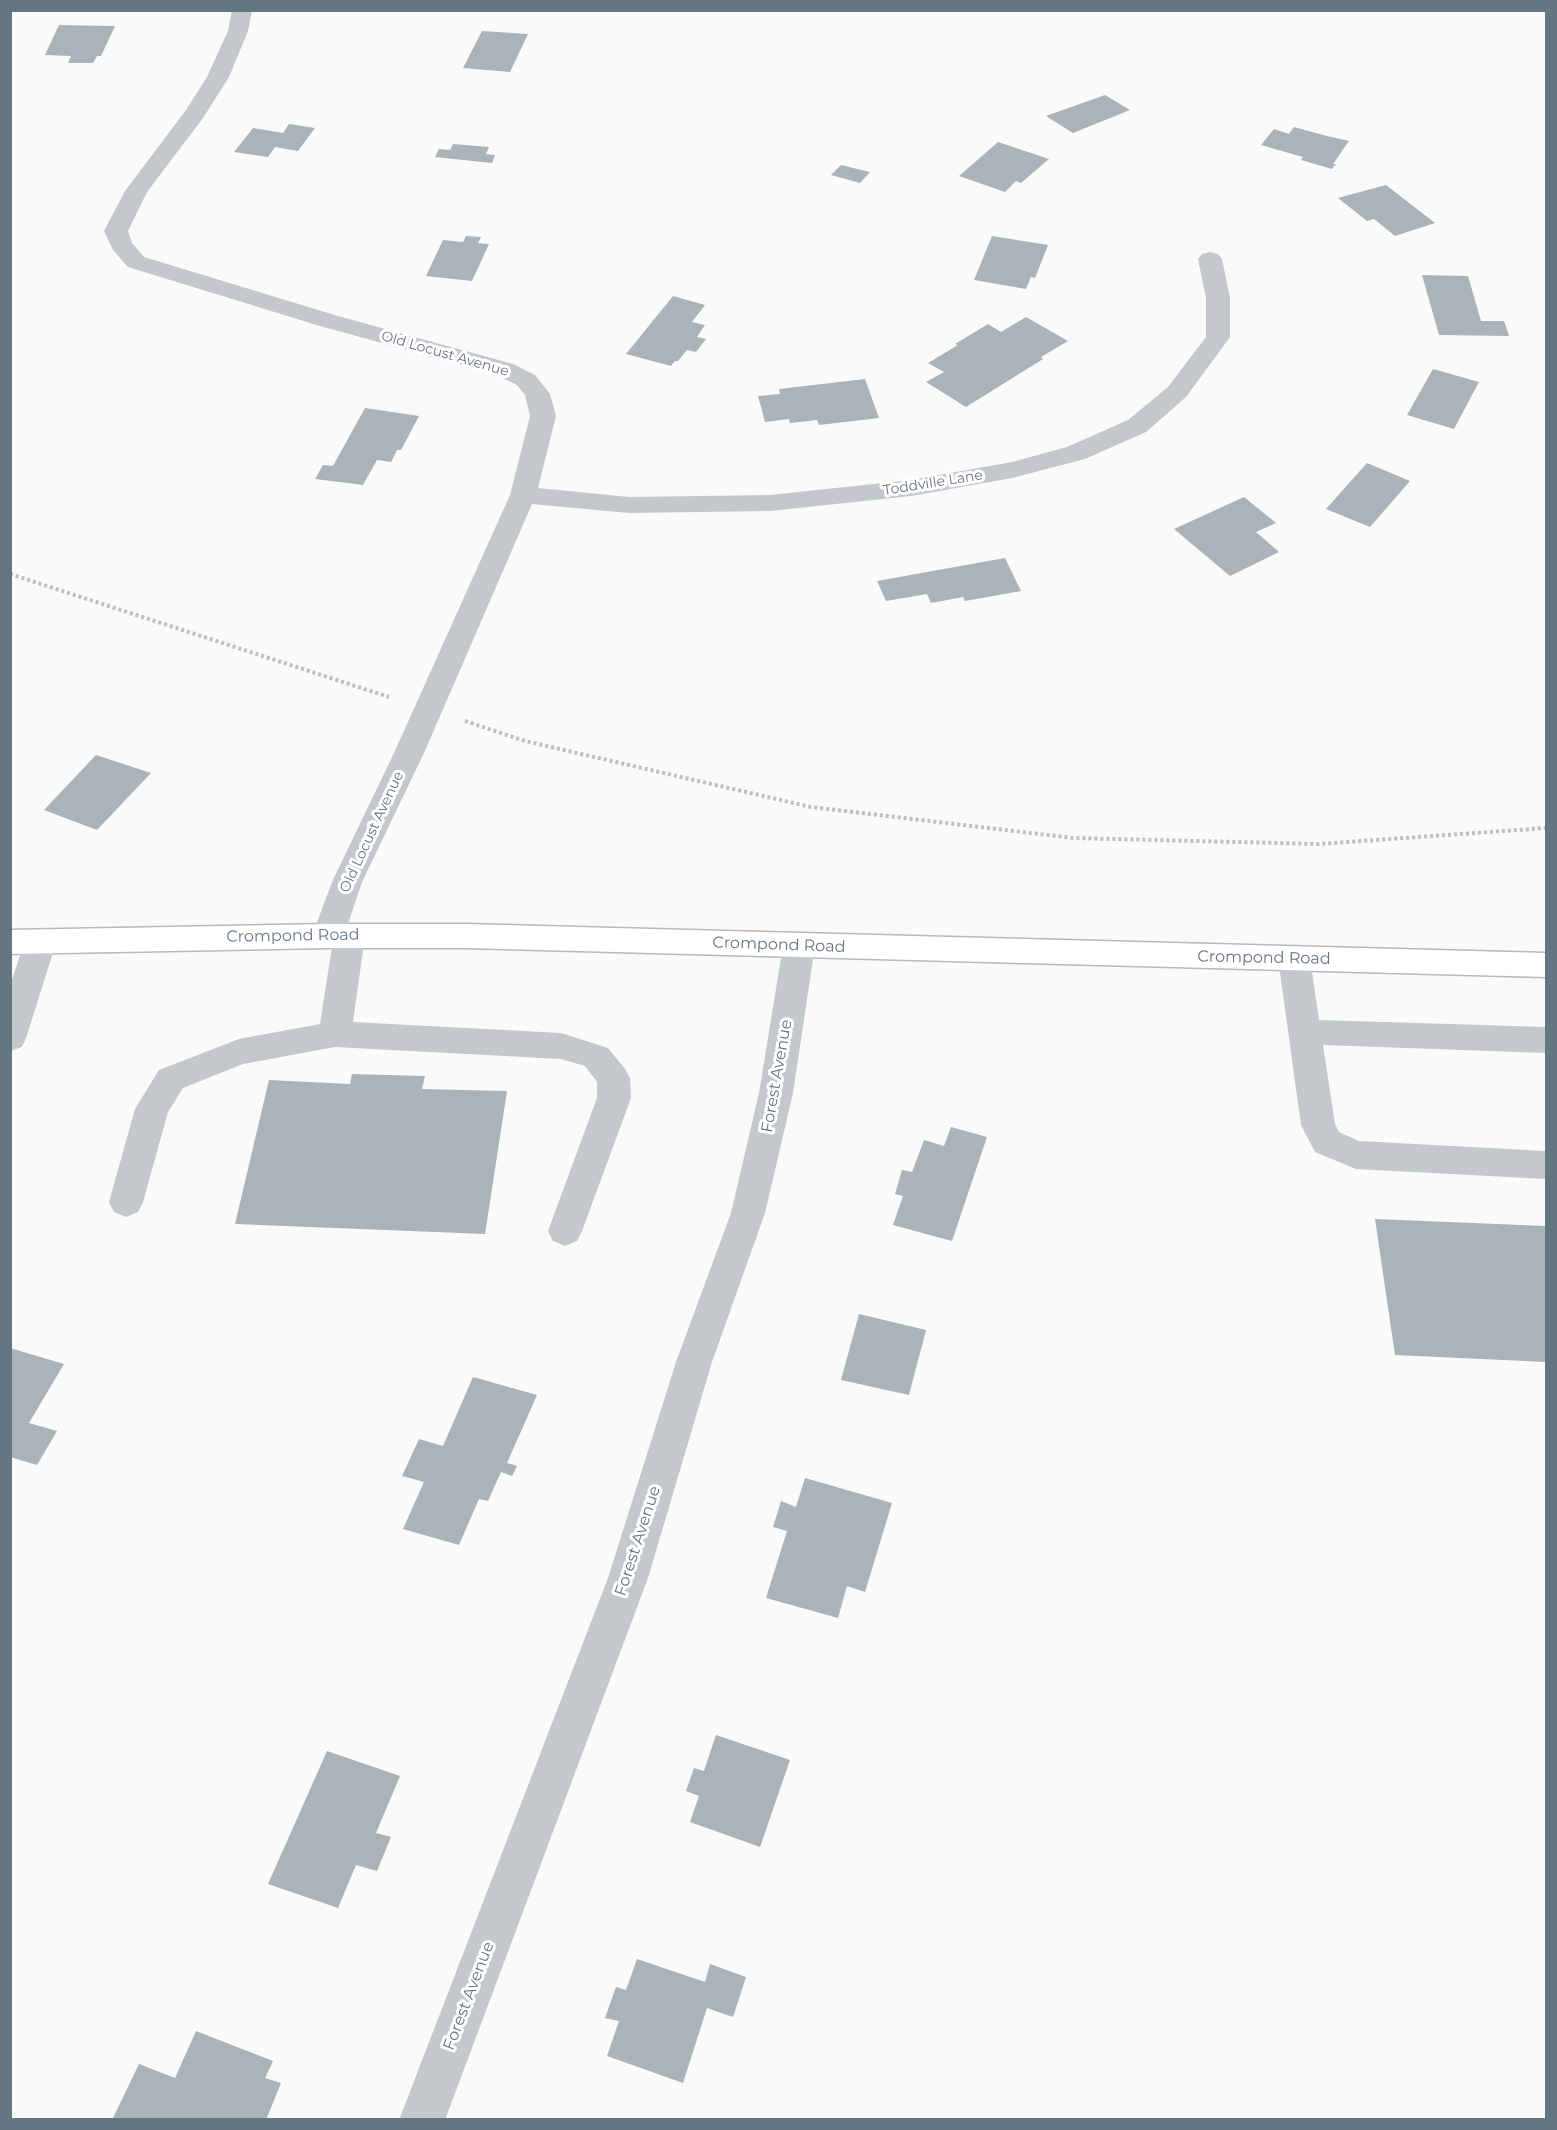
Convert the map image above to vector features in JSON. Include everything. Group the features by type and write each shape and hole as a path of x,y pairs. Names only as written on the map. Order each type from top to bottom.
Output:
{"main road":[{"name":"Crompond Road","path":"26,941 466,936 1546,965"}],"street":[{"name":"Old Locust Avenue","path":"242,10 238,31 218,77 195,113 136,191 116,231 121,245 136,262 329,321 504,369 526,380 537,394 543,416 523,495 428,710 347,882 339,936 335,1034"},
{"name":"Toddville Lane","path":"523,495 629,505 770,503 911,488 1012,470 1076,453 1137,426 1177,392 1218,337 1218,298 1210,259"},
{"path":"10,1038 26,941"},
{"name":"Forest Avenue","path":"422,2120 628,1578 694,1362 748,1213 776,1093 799,946"},
{"path":"1294,958 1318,1125 1327,1142 1356,1155 1546,1165"},
{"path":"1305,1032 1546,1040"},
{"path":"126,1202 152,1109 171,1079 240,1052 335,1034 561,1046 596,1057 613,1078 614,1098 565,1231"}],"path":[{"path":"10,574 525,741 811,807 1073,838 1319,844 1546,828"}],"building":[{"path":"59,25 115,26 101,56 97,56 93,63 68,63 71,56 45,55"},
{"path":"482,31 528,34 510,72 463,68"},
{"path":"1105,95 1130,110 1073,133 1046,116"},
{"path":"289,124 315,128 298,151 275,147 268,157 234,152 253,128 283,133"},
{"path":"1294,127 1349,141 1332,169 1301,160 1303,157 1261,145 1274,129 1289,134"},
{"path":"998,142 1049,159 1021,183 1016,181 1005,192 959,176"},
{"path":"453,144 489,147 486,154 495,155 492,163 435,157 439,149 450,150"},
{"path":"841,165 870,172 860,183 831,175"},
{"path":"1386,185 1435,223 1395,236 1374,219 1367,221 1338,198"},
{"path":"466,236 481,237 478,243 489,244 472,281 426,276 443,240 463,242"},
{"path":"992,236 1048,245 1035,278 1031,277 1026,289 974,280"},
{"path":"1422,275 1468,276 1481,321 1504,321 1509,336 1439,335"},
{"path":"673,296 705,305 692,322 705,325 697,337 706,339 696,352 687,350 671,366 626,354"},
{"path":"1026,317 1068,341 966,407 926,382 944,372 928,363 958,345 955,344 988,324 1001,332"},
{"path":"1433,369 1479,382 1454,429 1407,415"},
{"path":"865,379 879,418 819,425 817,420 790,423 789,419 765,422 758,396 780,394 779,389"},
{"path":"365,408 419,416 401,450 397,450 391,462 377,460 363,485 315,479 323,465 333,466"},
{"path":"1367,463 1410,481 1370,527 1326,509"},
{"path":"1244,497 1276,523 1256,532 1279,552 1230,576 1174,529"},
{"path":"1005,558 1021,591 965,601 963,597 931,603 927,594 886,601 877,581"},
{"path":"96,755 151,773 97,830 44,810"},
{"path":"352,1074 425,1076 422,1089 507,1091 485,1234 235,1224 269,1080 350,1084"},
{"path":"951,1127 987,1137 952,1241 893,1225 903,1196 895,1194 902,1170 912,1172 924,1140 944,1146"},
{"path":"1375,1219 1546,1226 1546,1362 1395,1355"},
{"path":"859,1314 926,1330 909,1395 841,1380"},
{"path":"10,1348 64,1364 29,1423 57,1431 37,1465 10,1457"},
{"path":"473,1377 537,1395 507,1463 517,1466 512,1476 501,1472 488,1501 479,1499 459,1545 403,1529 424,1482 402,1476 419,1439 443,1446"},
{"path":"805,1478 892,1503 865,1592 847,1586 838,1618 766,1598 787,1531 773,1527 781,1501 796,1507"},
{"path":"716,1735 790,1760 760,1847 690,1822 699,1796 686,1791 694,1768 704,1771"},
{"path":"327,1751 400,1776 376,1833 391,1837 377,1871 356,1865 338,1908 268,1884"},
{"path":"637,1959 705,1982 710,1964 746,1977 733,2017 707,2008 683,2083 607,2056 619,2021 605,2018 616,1987 626,1990"},
{"path":"196,2031 273,2061 265,2078 281,2083 266,2120 112,2120 139,2064 175,2078"}]}
